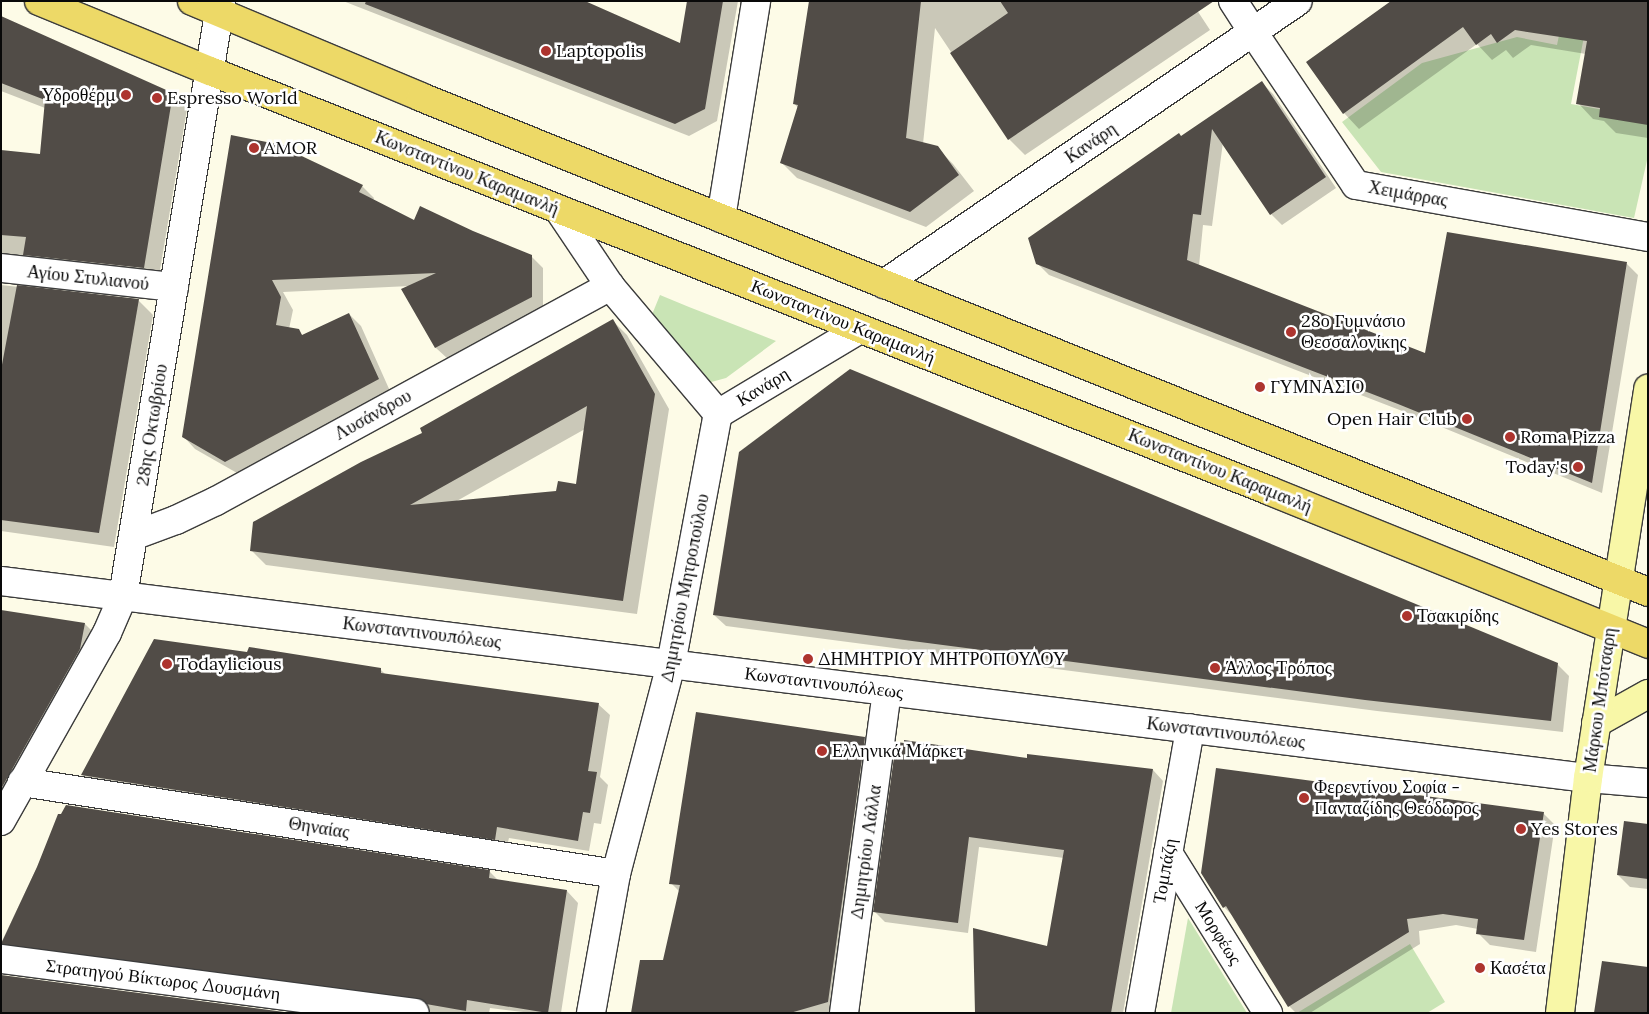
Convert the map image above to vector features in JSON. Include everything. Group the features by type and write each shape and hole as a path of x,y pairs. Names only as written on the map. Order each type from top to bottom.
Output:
{"main road":[{"name":"Κωνσταντίνου Καραμανλή","path":"39,1 210,72 1648,644"},
{"path":"192,1 220,7 721,218 1648,592"},
{"name":"Μάρκου Μπότσαρη","path":"1560,1013 1588,778 1648,389"},
{"path":"1596,723 1648,694"}],"street":[{"path":"721,218 756,1"},
{"name":"Χειμάρρας","path":"1233,1 1356,185 1648,237"},
{"name":"Κανάρη","path":"884,284 1298,1"},
{"name":"28ης Οκτωβρίου","path":"1,822 103,640 123,596 220,7"},
{"path":"559,210 610,286 718,414"},
{"name":"Αγίου Στυλιανού","path":"1,268 174,287"},
{"name":"Λυσάνδρου","path":"133,536 176,520 216,501 610,286"},
{"name":"Κανάρη","path":"718,414 860,329"},
{"name":"Δημητρίου Μητροπούλου","path":"591,1013 616,874 672,664 718,414"},
{"name":"Κωνσταντινουπόλεως","path":"1,581 1588,778 1648,783"},
{"name":"Δημητρίου Λάλλα","path":"844,1013 887,691"},
{"name":"Τομπάζη","path":"1140,1013 1190,728"},
{"name":"Θηναίας","path":"22,782 616,874"},
{"name":"Μορφέως","path":"1168,853 1268,1013"},
{"name":"Στρατηγού Βίκτωρος Δουσμάνη","path":"1,959 414,1013"}],"green space":[{"path":"1563,16 1587,21 1571,104 1648,118 1648,156 1634,218 1381,172 1342,122 1422,63 1517,37 1557,45"},
{"path":"660,295 776,341 726,378 704,384 651,317"},
{"path":"1188,918 1247,1013 1171,1013"},
{"path":"1410,944 1445,1002 1427,1013 1297,1013"}],"building":[{"path":"366,1 585,1 680,43 687,1 723,1 705,109 675,124 365,4"},
{"path":"809,1 921,1 906,138 938,146 959,175 910,212 780,163 798,105 793,104"},
{"path":"1000,1 1214,1 1008,140 950,53 1008,13"},
{"path":"1391,1 1648,1 1648,125 1599,117 1600,108 1576,104 1587,41 1515,30 1497,43 1491,34 1476,45 1463,27 1343,114 1306,62"},
{"path":"1,16 173,93 144,268 23,255 26,237 1,235 1,150 40,154 45,100 1,83"},
{"path":"1262,81 1326,177 1270,215 1212,129 1201,215 1193,214 1187,260 1425,353 1447,232 1627,262 1592,483 1398,404 1036,264 1028,238 1179,133 1181,136"},
{"path":"231,135 292,147 291,151 363,185 359,192 414,220 420,206 473,231 532,255 532,297 435,348 401,289 436,273 272,280 281,297 276,325 299,329 302,335 349,313 379,379 225,462 182,437"},
{"path":"17,285 139,299 99,533 1,520 1,370"},
{"path":"613,319 655,394 623,601 250,551 253,522 361,462 422,433 420,428","holes":["587,406 576,484 558,481 556,491 410,505"]},
{"path":"850,369 1558,663 1551,721 1365,700 713,615 739,452"},
{"path":"1,610 85,623 80,649 1,789"},
{"path":"154,639 247,652 249,647 381,668 381,673 599,703 588,771 597,772 590,813 583,812 578,841 497,827 495,840 81,775"},
{"path":"696,712 865,737 828,1002 790,1013 631,1013 640,960 663,960 680,885 669,884"},
{"path":"904,740 1027,758 1027,754 1153,769 1111,1013 975,1013 973,928 1047,946 1064,850 969,837 958,923 873,912 896,742 904,743"},
{"path":"1216,768 1544,812 1524,940 1476,934 1478,919 1443,914 1407,919 1409,932 1288,1007 1226,906 1223,908 1201,873"},
{"path":"66,805 490,870 489,878 567,890 548,1013 467,1000 466,1011 426,1004 416,998 1,944 37,867 58,814 61,814"},
{"path":"1624,821 1648,824 1648,879 1617,875"},
{"path":"1602,961 1648,967 1648,1013 1594,1013"},
{"path":"1,975 292,1013 1,1013"}],"place":[{"name":"Laptopolis","path":"546,51"},
{"name":"Υδροθέρμ","path":"126,95"},
{"name":"Espresso World","path":"157,98"},
{"name":"AMOR","path":"254,148"},
{"name":"28ο Γυμνάσιο Θεσσαλονίκης","path":"1291,332"},
{"name":"ΓΥΜΝΑΣΙΟ","path":"1260,387"},
{"name":"Open Hair Club","path":"1467,419"},
{"name":"Roma Pizza","path":"1510,437"},
{"name":"Today's","path":"1578,467"},
{"name":"Τσακιρίδης","path":"1407,616"},
{"name":"ΔΗΜΗΤΡΙΟΥ ΜΗΤΡΟΠΟΥΛΟΥ","path":"808,659"},
{"name":"Todaylicious","path":"167,664"},
{"name":"Άλλος Τρόπος","path":"1215,668"},
{"name":"Ελληνικά Μάρκετ","path":"822,751"},
{"name":"Φερεντίνου Σοφία - Πανταζίδης Θεόδωρος","path":"1304,798"},
{"name":"Yes Stores","path":"1521,829"},
{"name":"Κασέτα","path":"1480,968"}]}
